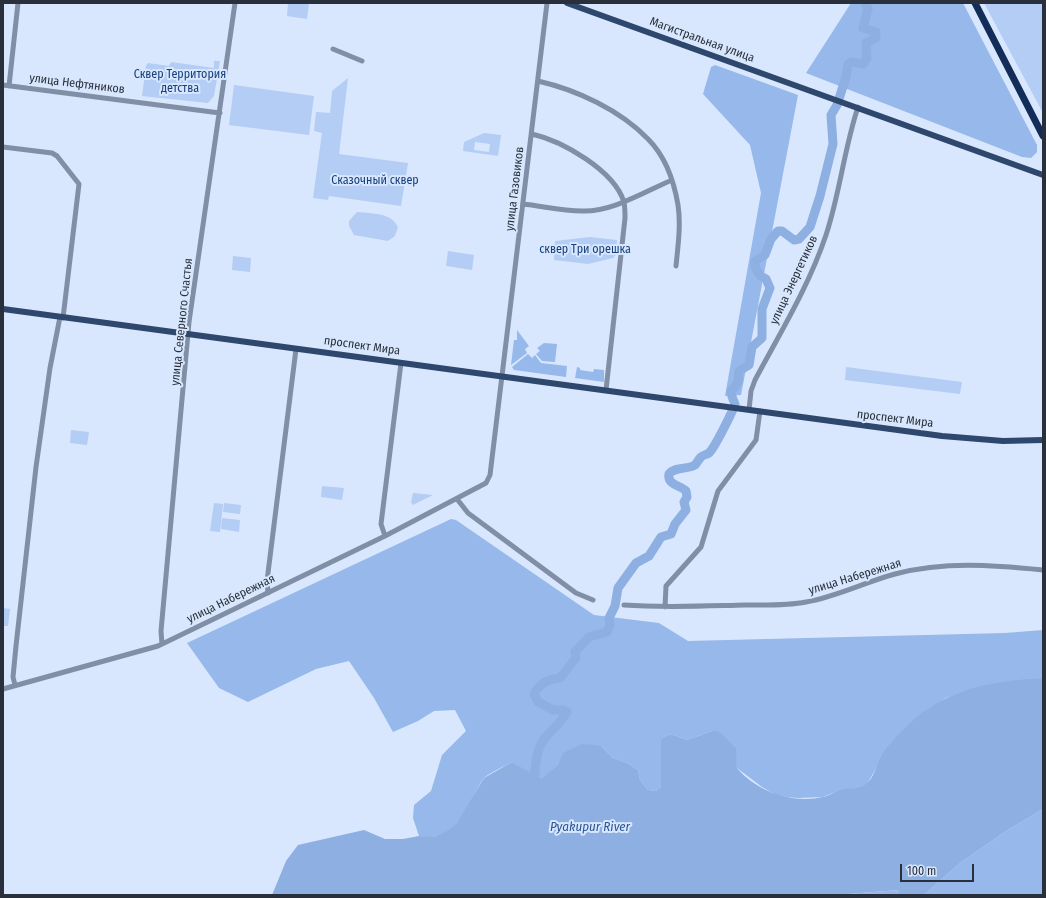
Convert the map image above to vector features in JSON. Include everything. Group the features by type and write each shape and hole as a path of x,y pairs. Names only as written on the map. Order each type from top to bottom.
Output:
{"highway":[{"path":"975,3 1043,136"}],"main road":[{"name":"Магистральная улица","path":"567,3 858,107"},
{"path":"858,107 1042,174"},
{"name":"проспект Мира","path":"3,309 942,436 1003,441 1043,440"}],"street":[{"path":"9,86 18,3"},
{"name":"улица Северного Счастья","path":"162,644 161,631 189,335 235,3"},
{"name":"улица Газовиков","path":"503,377 547,3"},
{"path":"333,49 362,61"},
{"path":"538,81 574,92 615,113 648,139 657,150 672,180 679,217 676,266"},
{"name":"улица Нефтяников","path":"3,85 220,113"},
{"name":"улица Энергетиков","path":"746,410 755,380 804,287 824,242 858,107"},
{"path":"532,134 558,144 597,166 613,183 624,201 625,218 606,390"},
{"path":"3,147 57,156 79,184 61,317 50,368 36,467 16,646 14,677 15,685"},
{"path":"523,204 581,212 604,209 672,180"},
{"path":"268,593 267,581 296,349"},
{"path":"385,536 381,524 401,363"},
{"name":"улица Набережная","path":"3,689 142,651 162,644 385,536 482,487 488,479 503,377"},
{"path":"665,607 666,586 701,548 718,491 756,440 760,412"},
{"path":"457,499 468,513 576,593 593,600"},
{"name":"улица Набережная","path":"624,605 665,607 805,602 826,598 870,581 897,573 966,564 1043,570"}],"green space":[{"path":"288,3 309,3 307,19 287,16"},
{"path":"984,3 1043,3 1043,113"},
{"name":"Сквер Территория детства","path":"214,61 220,61 214,96 208,103 142,96 146,66 148,63 169,66 171,62 214,68"},
{"name":"Сказочный сквер","path":"348,78 339,154 408,163 401,206 329,196 328,200 313,198 322,133 314,131 316,112 330,113 332,91"},
{"path":"234,85 314,96 309,135 229,125"},
{"path":"484,133 501,135 498,156 463,151 464,142","holes":["475,142 490,144 489,152 474,150"]},
{"path":"357,212 386,216 391,219 398,227 395,236 388,241 354,235 349,226 349,221"},
{"name":"сквер Три орешка","path":"590,237 617,240 616,255 613,258 588,264 554,260 555,241"},
{"path":"448,251 474,255 472,270 446,266"},
{"path":"233,256 251,258 250,272 232,270"},
{"path":"846,367 962,382 960,394 845,380"},
{"path":"71,430 89,432 87,445 70,443"},
{"path":"322,486 344,488 342,500 321,497"},
{"path":"413,493 433,495 413,505 411,502"},
{"path":"214,503 223,504 220,532 210,531"},
{"path":"224,503 241,505 240,514 223,512"},
{"path":"222,518 240,520 239,532 221,529"},
{"path":"3,608 10,609 8,626 3,626"}],"shaded area":[{"path":"851,3 963,3 1037,145 1037,152 1031,158 1022,157 806,73"},
{"path":"715,65 798,95 741,395 725,396 761,193 750,145 703,94 711,67"},
{"path":"517,330 529,346 525,349 527,353 511,365 514,340 517,340"},
{"path":"544,343 557,344 555,362 542,361 536,354 540,351 537,348"},
{"path":"528,354 532,358 535,355 541,363 567,366 566,377 514,370 512,367"},
{"path":"577,367 580,368 580,370 593,372 594,369 604,370 604,382 575,378"},
{"path":"451,519 456,520 594,615 659,623 688,641 1005,633 1043,630 1043,678 991,685 965,691 946,698 928,709 891,743 867,784 858,789 840,790 823,797 798,798 776,795 762,787 737,768 735,749 723,734 712,731 687,740 668,735 661,739 661,787 656,791 648,790 640,780 638,770 627,763 613,758 601,746 564,753 558,764 542,780 512,762 492,772 483,779 464,814 452,829 435,837 419,836 413,818 414,805 431,791 442,755 466,731 455,710 434,711 418,721 393,732 374,698 349,661 316,669 248,702 219,688 187,643"},
{"path":"1043,809 1043,895 924,895 960,863 1006,831"},
{"path":"900,890 899,895 835,895"}],"water":[{"name":"Pyakupur River","path":"1043,678 1043,809 1006,831 960,863 924,895 899,895 899,890 835,895 272,895 286,861 298,845 364,830 385,839 403,839 419,836 435,837 449,830 457,823 484,778 512,762 542,779 558,764 563,753 582,744 601,746 613,758 627,763 638,770 640,780 648,790 656,791 661,787 661,739 670,735 687,740 712,731 717,731 723,734 736,749 737,768 755,784 776,794 800,799 812,799 827,796 843,789 856,788 866,784 873,775 882,755 897,736 923,712 942,700 969,689 1013,680"}],"waterway":[{"path":"534,786 536,761 539,748 545,738 562,720 567,712 563,710 553,710 538,702 534,694 538,687 544,683 560,678 576,658 575,652 589,637 607,632 610,625 609,618 615,606 618,588 636,563 649,556 661,537 671,534 675,524 686,510 684,502 687,497 686,491 672,483 669,478 669,474 675,470 695,465 701,457 709,453 731,415 735,404 731,391 735,388 739,371 749,365 752,347 762,338 762,309 770,288 766,279 761,276 755,267 755,261 765,255 771,239 778,231 782,231 794,240 799,239 810,227 820,196 833,144 831,115 837,105 846,77 848,64 852,62 863,64 867,58 866,43 876,38 876,32 863,28 868,9 865,3"}]}
